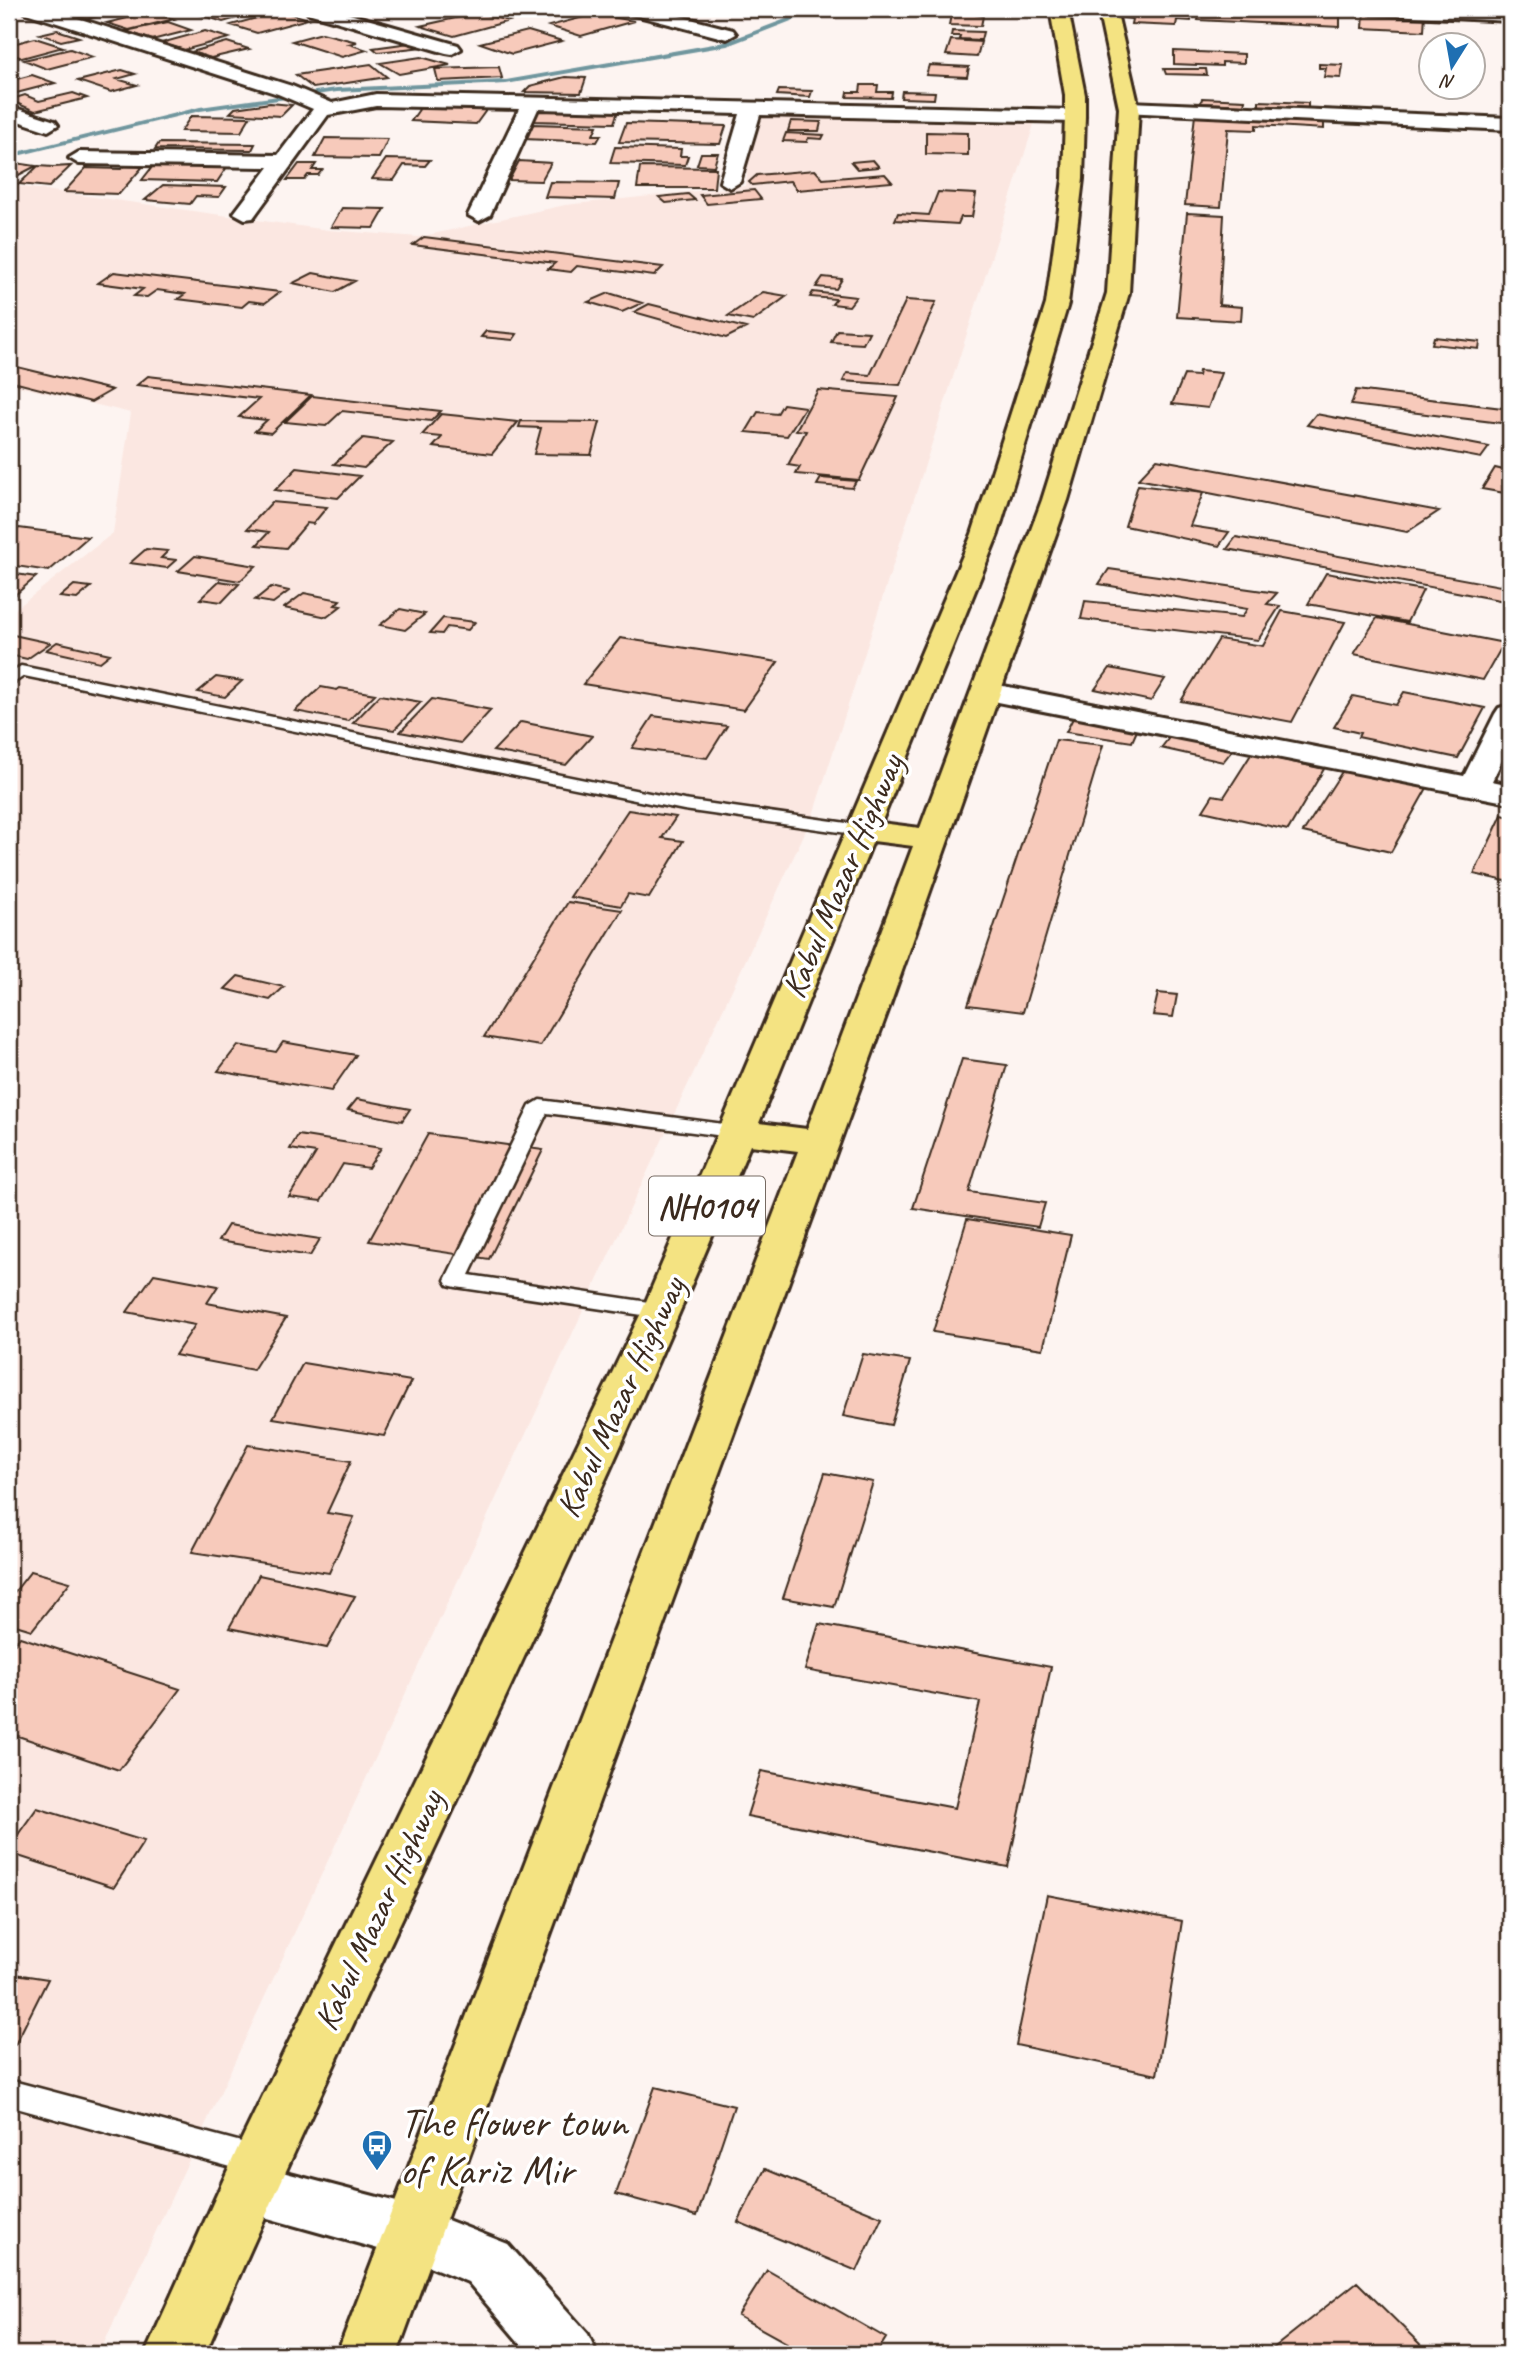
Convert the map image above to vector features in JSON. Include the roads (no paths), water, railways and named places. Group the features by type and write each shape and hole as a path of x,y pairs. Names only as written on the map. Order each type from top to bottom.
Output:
{"highway":[{"name":"Kabul Mazar Highway","path":"367,2354 988,692 1055,500 1052,415 1057,304 1073,179 1099,101 1059,9"},
{"name":"Kabul Mazar Highway","path":"174,2354 254,2175 662,1311 985,534 1118,293 1099,101 1107,9"},
{"path":"861,830 932,839"},
{"path":"738,1132 820,1142"}],"street":[{"path":"32,9 285,90 321,105 391,99 752,107 1099,101 1510,124"},
{"path":"314,9 452,50"},
{"path":"633,9 727,34"},
{"path":"1371,9 1510,16"},
{"path":"479,215 532,102"},
{"path":"245,213 321,105"},
{"path":"730,182 752,107"},
{"path":"9,111 48,125"},
{"path":"79,158 284,161"},
{"path":"988,692 1510,794"},
{"path":"1474,786 1510,714"},
{"path":"254,2175 412,2232 488,2263 567,2354"}],"lane":[{"path":"9,681 21,671 684,805 861,830"},
{"path":"662,1311 456,1280 540,1107 738,1132"},
{"path":"9,2093 254,2175"}],"waterway":[{"path":"9,156 200,109 337,90 506,82 727,44 818,9"}],"place":[{"name":"The flower town of Kariz Mir","path":"377,2172"}]}
